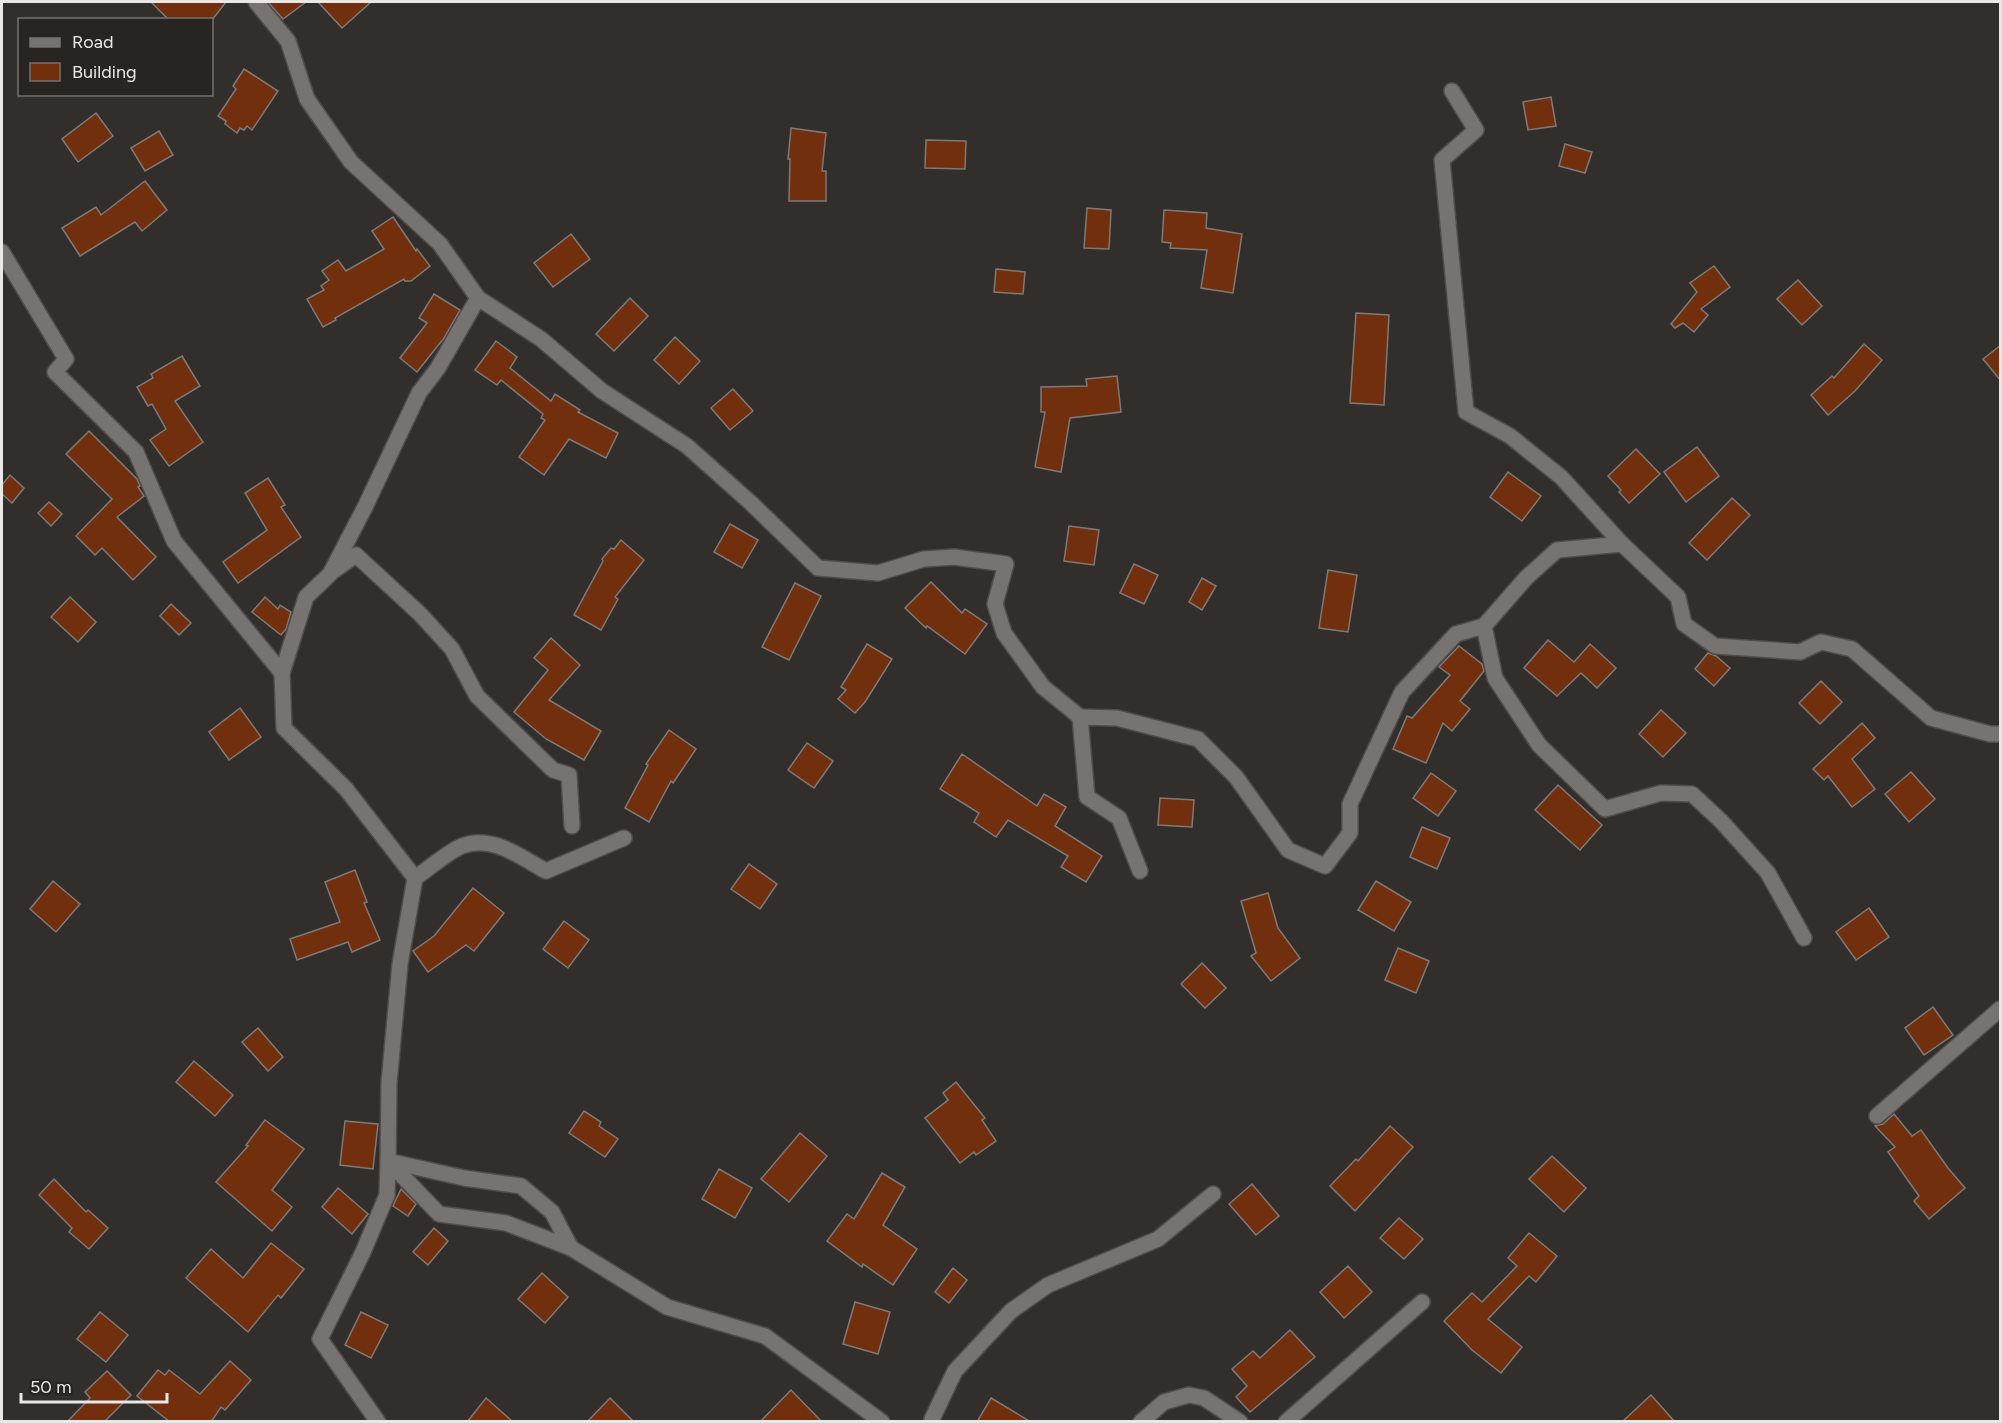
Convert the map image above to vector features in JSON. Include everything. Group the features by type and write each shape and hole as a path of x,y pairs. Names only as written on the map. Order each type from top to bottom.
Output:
{"street":[{"path":"256,2 288,42 307,99 351,162 440,244 478,298 541,339 602,391 687,446 752,504 818,568 878,573 924,559 954,557 1006,564 995,604 1004,633 1043,687 1080,717 1117,718 1198,739 1236,777 1288,850 1325,866 1350,833 1350,804 1402,692 1456,634 1484,626 1526,578 1557,550 1622,544"},
{"path":"1452,91 1476,130 1442,160 1466,412 1510,436 1561,477 1622,544 1678,597 1684,624 1715,646 1800,652 1821,642 1852,649 1931,718 1990,735 2001,734"},
{"path":"2,252 66,359 55,372 136,452 174,541 282,673"},
{"path":"330,574 365,507 419,393 438,368 478,298"},
{"path":"415,878 346,789 284,728 282,673 306,597 330,574 356,555 420,614 452,649 477,696 553,770 569,776 572,826"},
{"path":"1484,626 1495,678 1539,745 1605,809 1660,793 1692,794 1721,821 1768,873 1804,938"},
{"path":"1080,717 1087,797 1119,818 1140,871"},
{"path":"378,1422 320,1339 363,1252 387,1195 390,1072 400,964 415,878 461,846 484,841 507,850 546,871 624,838"},
{"path":"1877,1116 2001,1009"},
{"path":"388,1161 439,1214 506,1223 571,1248 668,1306 765,1336 882,1422"},
{"path":"388,1161 464,1178 521,1186 552,1212 571,1248"},
{"path":"933,1422 932,1419 955,1371 1011,1311 1048,1285 1158,1239 1213,1194"},
{"path":"1286,1422 1422,1302"},
{"path":"1141,1422 1164,1402 1189,1395 1204,1398 1240,1422"}],"building":[{"path":"151,2 226,2 213,19 167,18"},
{"path":"268,2 306,2 283,19"},
{"path":"318,2 371,2 342,28"},
{"path":"244,69 278,91 252,130 247,126 244,130 240,128 237,133 218,116 236,89 233,86"},
{"path":"1551,97 1556,126 1528,130 1523,102"},
{"path":"96,113 113,136 78,162 62,139"},
{"path":"791,128 826,133 822,171 826,171 826,201 789,201 790,159 788,159"},
{"path":"159,131 173,155 145,171 131,148"},
{"path":"926,140 966,141 965,169 925,168"},
{"path":"1565,144 1592,152 1585,173 1559,166"},
{"path":"145,181 167,210 142,231 135,222 80,256 62,228 96,207 101,215"},
{"path":"1087,208 1111,210 1109,249 1084,248"},
{"path":"1164,210 1207,213 1206,228 1242,234 1233,293 1201,288 1207,250 1170,248 1171,243 1162,242"},
{"path":"393,217 416,251 417,249 430,266 411,281 404,279 323,327 307,299 324,290 321,286 329,280 322,271 338,260 346,271 384,249 372,231"},
{"path":"571,234 590,259 553,287 534,263"},
{"path":"1714,266 1730,287 1701,309 1708,315 1694,332 1683,323 1675,328 1671,324 1697,292 1690,283"},
{"path":"996,269 1025,272 1023,294 994,292"},
{"path":"1798,280 1822,306 1802,325 1777,299"},
{"path":"434,294 460,310 444,338 417,372 400,358 427,323 419,318"},
{"path":"630,298 648,316 614,351 596,334"},
{"path":"1356,313 1389,315 1384,405 1350,403"},
{"path":"675,337 700,361 679,384 654,360"},
{"path":"496,341 517,357 510,368 551,401 555,394 580,410 578,412 618,433 606,458 569,439 544,475 519,457 545,420 541,418 543,414 501,380 497,385 475,370"},
{"path":"1864,344 1882,360 1855,391 1828,415 1811,395 1832,376 1834,378"},
{"path":"2001,345 2001,381 1983,359"},
{"path":"182,356 200,386 175,401 203,442 169,466 150,440 166,429 152,404 148,406 137,387 153,378 151,374"},
{"path":"1117,376 1121,412 1070,418 1061,472 1035,467 1045,412 1041,412 1041,387 1087,386 1086,379"},
{"path":"733,389 753,411 730,430 711,408"},
{"path":"89,431 137,479 140,486 138,487 144,496 117,517 156,557 133,580 102,548 95,555 76,536 112,499 66,454"},
{"path":"1697,447 1719,476 1686,502 1664,472"},
{"path":"1636,449 1660,474 1629,503 1608,476"},
{"path":"1508,472 1541,496 1522,521 1490,497"},
{"path":"10,475 24,488 12,503 2,494 2,485"},
{"path":"268,478 285,505 281,507 301,537 238,583 223,562 267,530 245,493"},
{"path":"1732,498 1750,515 1707,560 1689,543"},
{"path":"49,502 62,514 51,526 38,513"},
{"path":"730,524 758,540 742,568 714,552"},
{"path":"1069,526 1099,530 1094,565 1064,561"},
{"path":"621,540 644,560 615,597 618,599 601,630 574,615 602,559"},
{"path":"1134,564 1158,575 1144,604 1120,593"},
{"path":"1328,570 1357,575 1348,632 1319,628"},
{"path":"1202,578 1216,586 1202,610 1189,602"},
{"path":"931,582 962,613 965,609 987,624 965,654 927,626 926,628 905,608"},
{"path":"795,583 821,596 789,660 762,647"},
{"path":"70,597 96,622 78,642 51,617"},
{"path":"265,597 278,609 280,605 291,612 286,629 281,635 252,612"},
{"path":"171,604 191,623 179,635 160,616"},
{"path":"551,638 580,665 549,700 601,731 584,760 546,739 514,712 548,670 534,658"},
{"path":"1548,640 1574,662 1590,644 1616,668 1597,688 1581,673 1557,696 1524,668"},
{"path":"867,644 892,659 865,702 855,713 838,699 846,690 841,687"},
{"path":"1459,646 1482,664 1484,671 1460,701 1470,709 1452,731 1443,723 1426,763 1393,749 1407,716 1412,718 1450,675 1439,667"},
{"path":"1708,653 1716,656 1730,668 1714,686 1695,669"},
{"path":"1821,681 1842,702 1820,724 1799,703"},
{"path":"240,708 261,737 229,760 209,732"},
{"path":"1661,710 1686,733 1663,757 1639,734"},
{"path":"1862,723 1875,738 1852,759 1875,789 1852,807 1828,776 1824,780 1813,769"},
{"path":"669,730 696,749 673,783 671,781 649,822 625,808 648,765 646,764"},
{"path":"807,743 833,761 814,788 788,770"},
{"path":"962,754 1037,806 1044,794 1066,807 1055,826 1102,856 1086,882 1061,867 1068,856 1008,820 996,837 974,822 979,813 940,789"},
{"path":"1911,772 1935,799 1909,822 1885,794"},
{"path":"1431,773 1456,791 1438,816 1413,798"},
{"path":"1558,785 1602,825 1580,850 1535,810"},
{"path":"1160,798 1194,800 1192,827 1158,825"},
{"path":"1422,827 1450,838 1437,869 1410,857"},
{"path":"749,864 777,884 760,909 731,889"},
{"path":"355,870 367,902 364,903 380,940 352,952 348,942 297,960 290,939 340,922 325,882"},
{"path":"53,881 80,904 56,932 30,909"},
{"path":"1376,881 1411,902 1394,931 1358,910"},
{"path":"473,888 504,913 474,951 466,945 428,972 413,951 434,936"},
{"path":"1268,893 1278,928 1300,958 1271,981 1251,956 1256,953 1241,901"},
{"path":"1869,908 1889,937 1856,960 1836,932"},
{"path":"564,921 589,940 568,968 543,949"},
{"path":"1398,948 1429,961 1416,993 1385,980"},
{"path":"1202,963 1226,988 1205,1008 1181,984"},
{"path":"1933,1007 1953,1035 1924,1055 1905,1028"},
{"path":"258,1028 283,1057 268,1071 242,1042"},
{"path":"194,1061 233,1095 215,1116 176,1082"},
{"path":"956,1082 985,1118 982,1120 996,1141 976,1155 974,1152 960,1163 925,1118 948,1100 943,1093"},
{"path":"584,1111 601,1122 599,1126 618,1139 605,1157 569,1133"},
{"path":"1894,1114 1912,1136 1921,1130 1965,1188 1929,1219 1914,1201 1919,1196 1888,1152 1895,1147 1875,1126 1883,1124"},
{"path":"265,1120 304,1149 272,1190 292,1207 272,1231 216,1182 248,1146 246,1145"},
{"path":"345,1121 378,1124 373,1169 340,1165"},
{"path":"1390,1126 1413,1147 1355,1211 1330,1186 1356,1159 1358,1161"},
{"path":"800,1133 827,1156 789,1202 761,1179"},
{"path":"1552,1156 1586,1188 1564,1212 1529,1179"},
{"path":"719,1169 752,1188 735,1218 702,1199"},
{"path":"882,1173 905,1187 883,1225 917,1249 893,1285 863,1264 862,1267 827,1241 847,1214 854,1219"},
{"path":"54,1179 86,1212 88,1210 108,1228 89,1249 69,1232 72,1228 39,1195"},
{"path":"1252,1184 1279,1216 1256,1235 1229,1204"},
{"path":"338,1188 368,1214 352,1234 322,1207"},
{"path":"401,1189 416,1204 408,1216 393,1206"},
{"path":"1399,1218 1423,1239 1404,1259 1380,1238"},
{"path":"434,1228 448,1241 428,1265 413,1252"},
{"path":"1529,1233 1557,1256 1536,1282 1529,1276 1488,1319 1522,1347 1501,1373 1472,1350 1444,1321 1472,1293 1482,1302 1517,1266 1508,1258"},
{"path":"271,1243 304,1269 281,1298 278,1295 248,1332 186,1278 211,1249 243,1278"},
{"path":"1348,1266 1372,1292 1344,1318 1320,1292"},
{"path":"953,1268 967,1280 949,1303 935,1292"},
{"path":"542,1273 568,1297 545,1323 518,1299"},
{"path":"855,1302 890,1312 878,1354 843,1344"},
{"path":"100,1312 128,1335 106,1362 77,1339"},
{"path":"361,1312 388,1325 371,1358 345,1345"},
{"path":"1290,1330 1315,1357 1250,1412 1236,1397 1247,1386 1232,1369 1253,1351 1260,1358"},
{"path":"230,1361 251,1380 225,1410 221,1407 211,1422 170,1422 137,1396 158,1370 165,1375 169,1370 200,1394"},
{"path":"107,1371 131,1395 104,1422 67,1422 90,1398 85,1392"},
{"path":"791,1390 822,1422 760,1422"},
{"path":"1651,1395 1675,1422 1622,1422"},
{"path":"486,1398 513,1422 467,1422"},
{"path":"610,1398 634,1422 587,1422"},
{"path":"991,1398 1031,1422 977,1422"}]}
